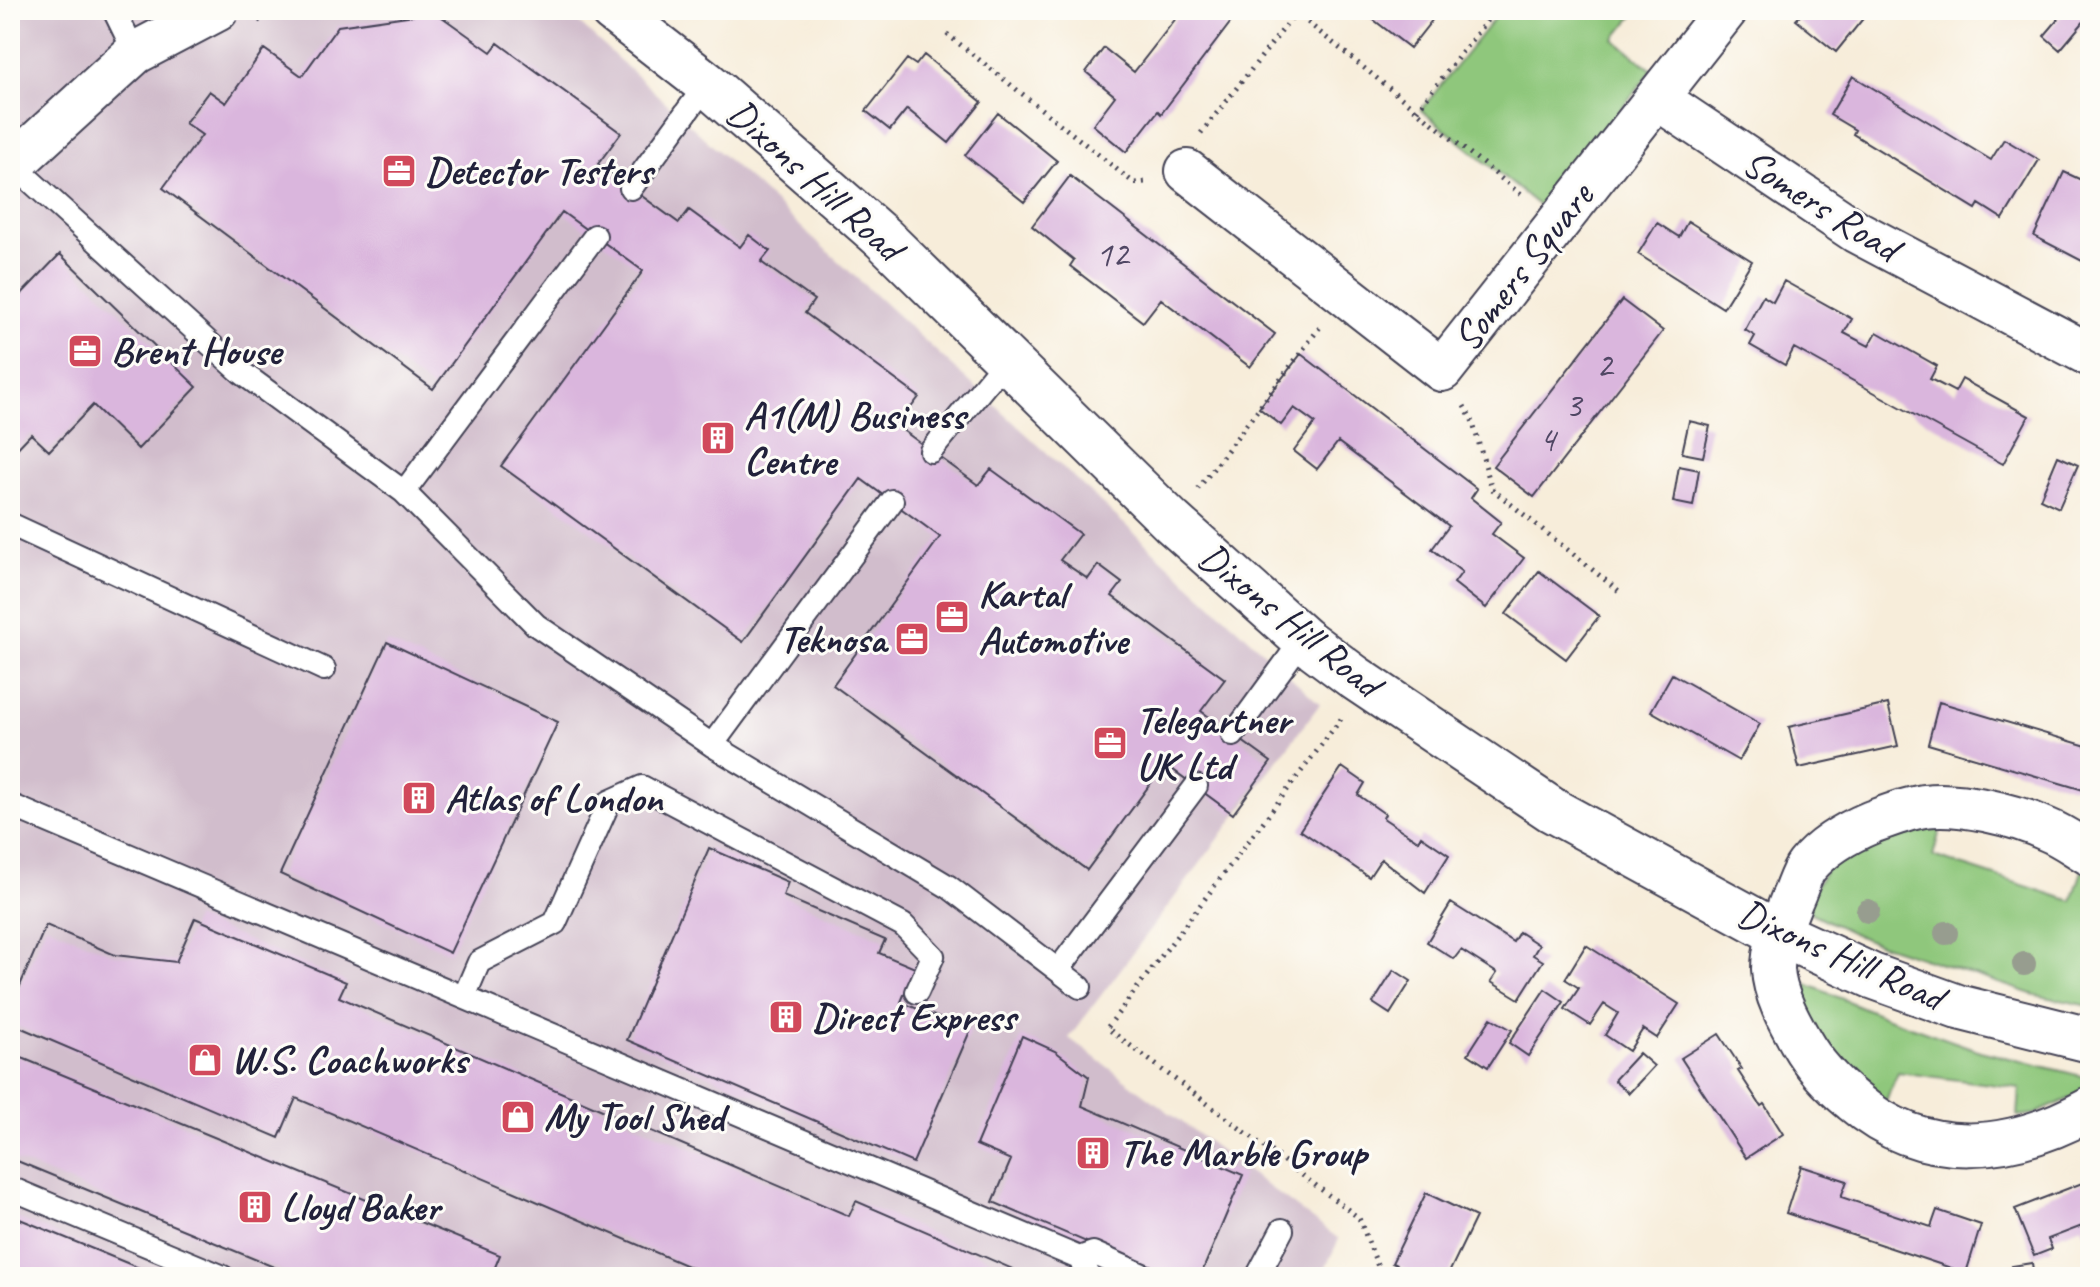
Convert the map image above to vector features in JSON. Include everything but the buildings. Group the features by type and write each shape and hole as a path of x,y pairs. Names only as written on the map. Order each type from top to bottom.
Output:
{"street":[{"path":"11,166 135,53 217,10"},
{"name":"Dixons Hill Road","path":"612,10 707,84 883,238 1172,522 1303,639 1354,677 1552,810 1778,933 1872,976 1958,1007 2090,1040"},
{"path":"1657,98 1726,10"},
{"name":"Somers Square","path":"1189,158 1345,294 1442,370 1657,98"},
{"name":"Somers Road","path":"1657,98 1857,232 2090,355"},
{"path":"2090,854 2048,830 1998,813 1946,806 1925,806 1861,826 1829,845 1806,868 1778,933 1773,967 1774,980 1790,1022 1809,1056 1834,1086 1875,1120 1925,1140 1967,1145 2034,1135 2090,1109"}],"lane":[{"path":"114,10 135,53"},
{"path":"631,188 707,84"},
{"path":"11,166 241,372 404,492 536,625 712,745 949,887 1080,987"},
{"path":"404,492 595,236"},
{"path":"931,451 1006,360"},
{"path":"712,745 892,501"},
{"path":"10,524 324,669"},
{"path":"1233,735 1303,639"},
{"path":"1058,970 1196,786"},
{"path":"464,997 479,962 555,923 609,802 642,787 903,925 933,956 917,992"},
{"path":"10,805 464,997 1084,1268 1093,1253 1147,1277"},
{"path":"10,1188 223,1277"},
{"path":"1257,1277 1282,1230"}],"path":[{"path":"1417,110 1495,10"},
{"path":"947,34 1134,183 1168,181 1189,158 1296,13 1556,222"},
{"path":"1195,493 1345,294"},
{"path":"1442,370 1472,420 1492,489 1619,591"},
{"path":"1347,711 1107,1028 1359,1218 1382,1277"}],"shaded area":[{"path":"10,10 565,10 1320,704 1069,1038 1339,1239 1321,1277 10,1277"}],"green space":[{"path":"1501,10 1638,10 1614,39 1652,70 1542,208 1421,110"},
{"path":"1920,823 1941,826 1933,856 2072,901 2082,871 2090,867 2090,1006 2035,995 1865,939 1811,913 1806,901 1838,852"},
{"path":"1804,983 1980,1051 2090,1078 2090,1089 2035,1114 2018,1116 2020,1088 1898,1072 1885,1103 1832,1057 1794,987"}],"place":[{"name":"Detector Testers","path":"399,171"},
{"name":"Brent House","path":"85,351"},
{"name":"A1(M) Business Centre","path":"718,438"},
{"name":"Kartal Automotive","path":"952,617"},
{"name":"Teknosa","path":"912,639"},
{"name":"Telegartner UK Ltd","path":"1110,743"},
{"name":"Atlas of London","path":"419,798"},
{"name":"Direct Express","path":"786,1017"},
{"name":"W.S. Coachworks","path":"205,1060"},
{"name":"My Tool Shed","path":"518,1117"},
{"name":"The Marble Group","path":"1093,1153"},
{"name":"Lloyd Baker","path":"255,1207"}]}
